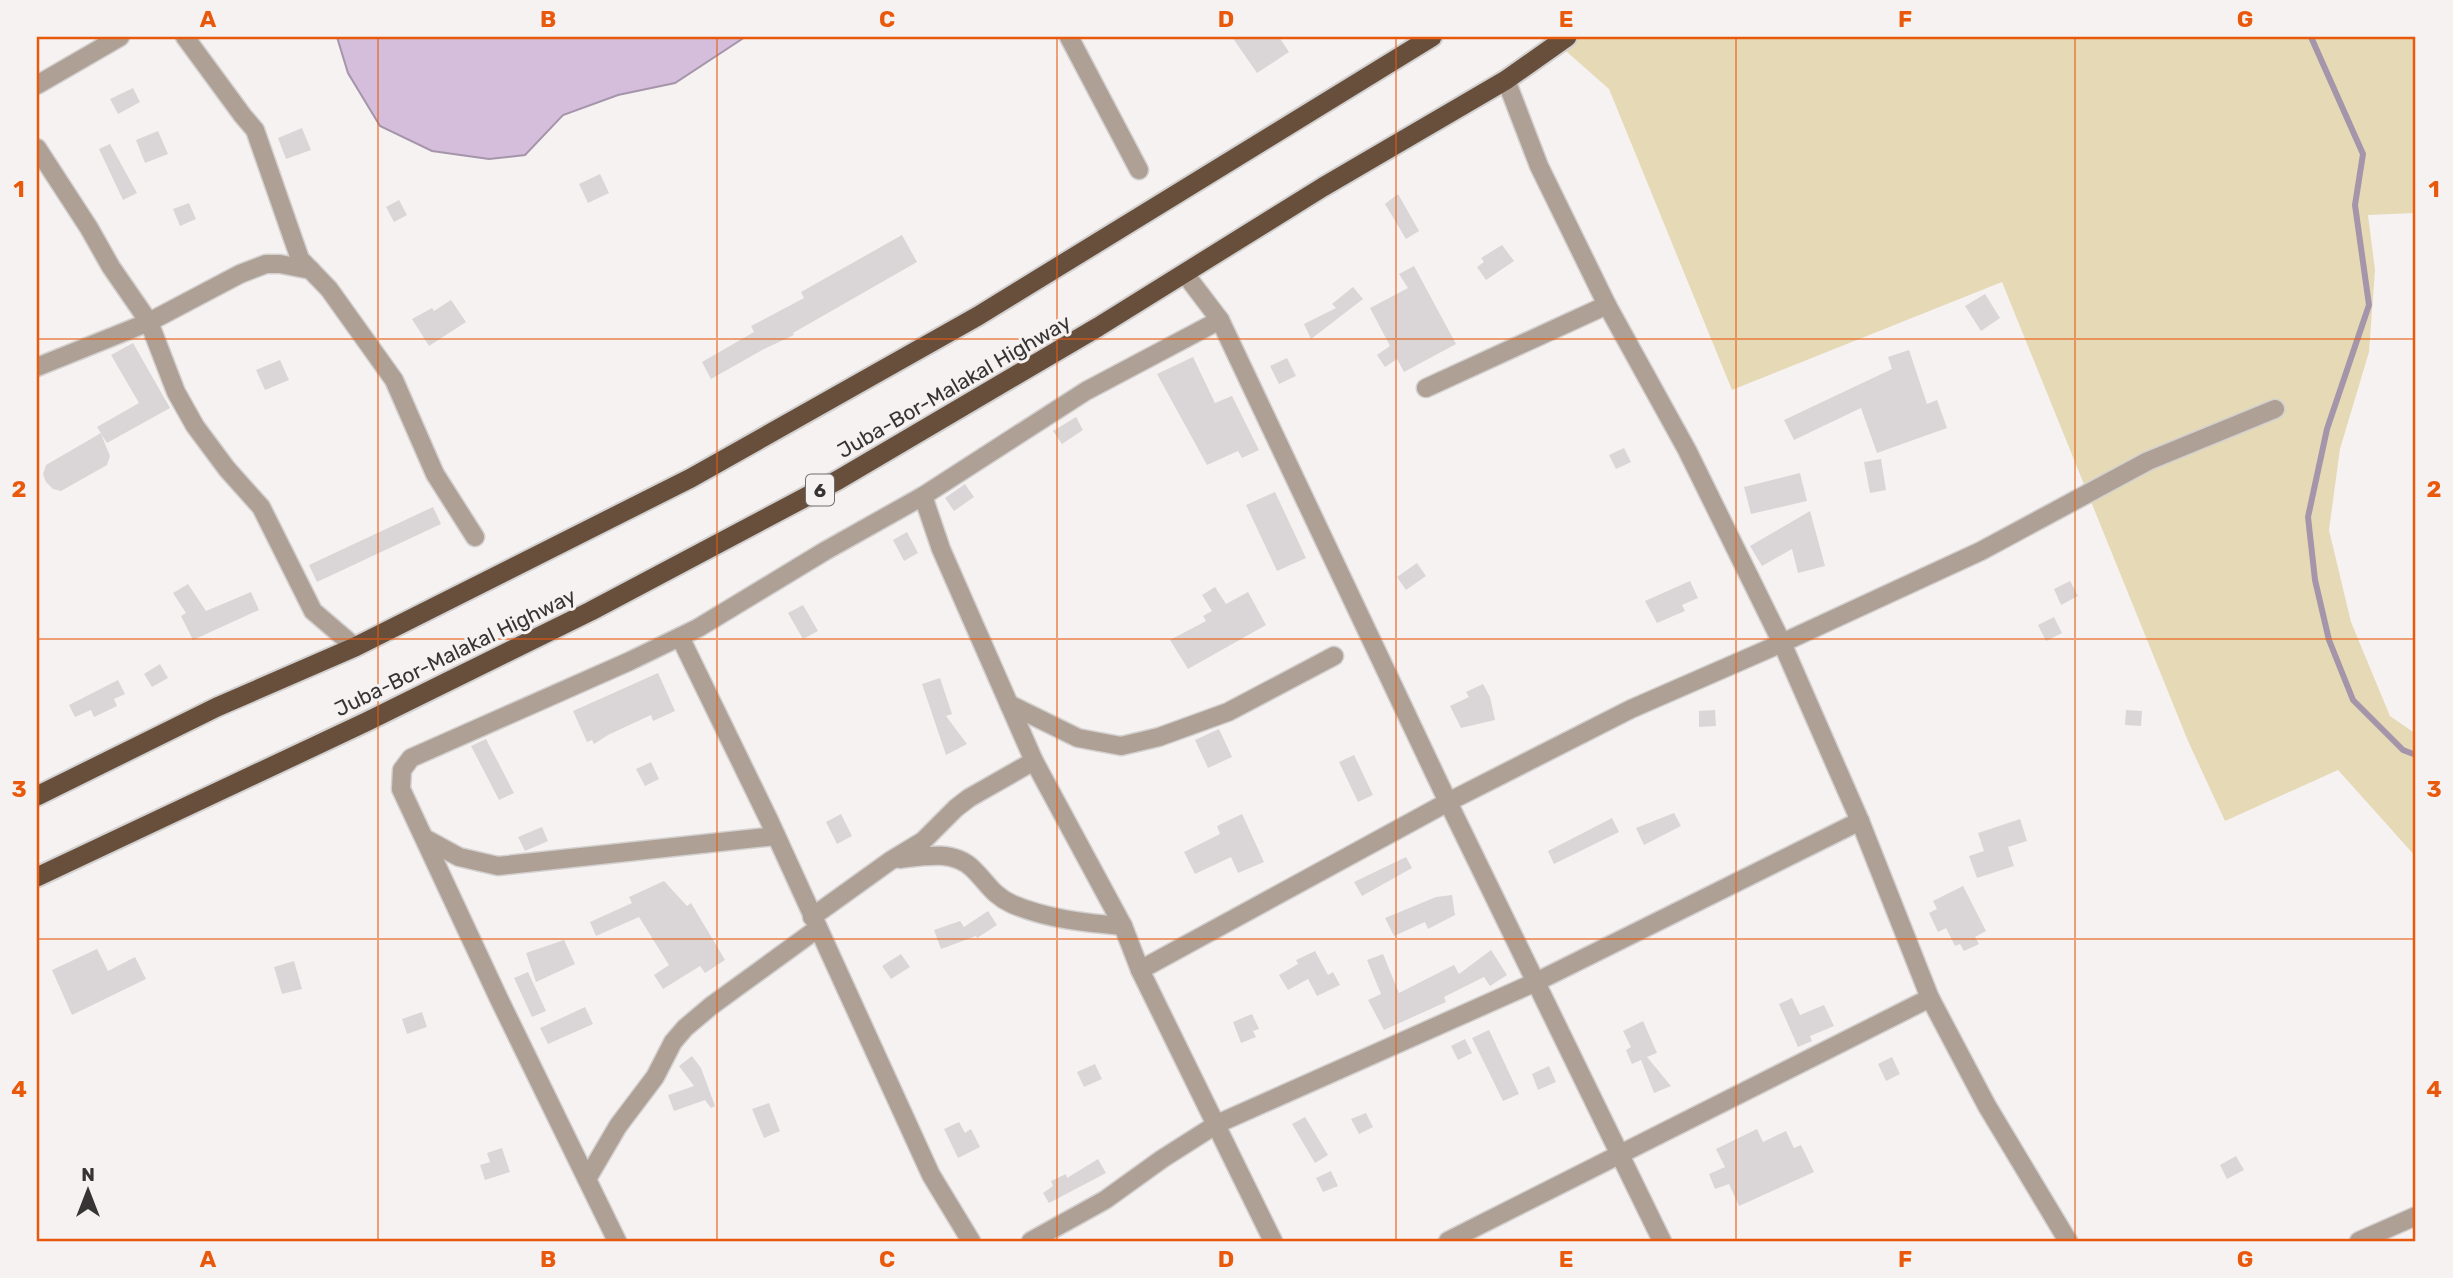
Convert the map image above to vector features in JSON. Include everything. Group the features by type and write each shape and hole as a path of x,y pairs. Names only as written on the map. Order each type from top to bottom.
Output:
{"highway":[{"path":"37,796 217,708 355,647 691,478 954,330 1432,37"},
{"name":"Juba-Bor-Malakal Highway","path":"37,877 366,722 604,604 838,481 1185,274 1323,187 1506,80 1567,37"}],"street":[{"path":"37,85 120,37"},
{"path":"185,37 256,130 300,259 329,289 394,380 435,474 475,537"},
{"path":"1069,37 1139,170"},
{"path":"1506,80 1539,166 1607,305 1687,450 1782,643 1860,821 1930,998 1987,1106 2068,1241"},
{"path":"37,148 111,267 149,322 176,391 195,426 227,469 261,507 313,611 355,647"},
{"path":"37,367 149,322 240,274 266,264 311,270"},
{"path":"1185,274 1220,320 1448,802 1662,1241"},
{"path":"1426,388 1607,305"},
{"path":"617,1241 499,999 401,789 402,770 411,758 680,637 923,496 1086,391 1220,320"},
{"path":"1140,970 1448,802 1631,709 1981,551 2148,461 2275,409"},
{"path":"923,496 941,549 1034,761 1123,926 1140,970 1273,1241"},
{"path":"680,637 776,836 930,1175 971,1241"},
{"path":"1009,704 1078,738 1121,746 1158,737 1228,712 1334,656"},
{"path":"587,1179 618,1126 649,1086 673,1042 685,1028 890,861 923,841 969,798 1034,761"},
{"path":"1031,1241 1105,1200 1217,1124 1535,982 1860,821"},
{"path":"426,839 459,857 498,866 776,836"},
{"path":"890,861 932,855 956,858 971,867 992,892 1012,904 1056,918 1123,926"},
{"path":"1448,1241 1930,998"},
{"path":"2359,1241 2416,1216"}],"shaded area":[{"path":"337,37 745,37 675,83 618,95 563,115 525,155 489,159 432,151 380,126 348,73"},
{"path":"1550,37 2416,37 2416,213 2368,215 2375,270 2369,352 2340,449 2329,530 2351,622 2390,716 2416,734 2416,857 2338,770 2225,821 2188,741 2002,282 1732,390 1609,89"}],"building":[{"path":"1232,37 1279,37 1289,52 1257,73"},
{"path":"133,88 140,102 118,114 110,99"},
{"path":"302,128 311,150 286,159 278,138"},
{"path":"158,131 168,154 145,163 136,140"},
{"path":"110,144 137,193 123,200 99,149"},
{"path":"600,174 609,193 588,203 579,184"},
{"path":"1398,194 1419,231 1406,239 1385,204"},
{"path":"399,200 407,215 394,222 386,207"},
{"path":"189,203 196,219 180,226 173,209"},
{"path":"902,235 917,262 793,333 794,335 711,379 702,362 754,332 751,326 804,298 801,292"},
{"path":"1502,245 1514,261 1486,280 1477,267 1484,262 1481,258"},
{"path":"1414,266 1456,344 1404,372 1397,359 1385,367 1377,355 1390,346 1370,308 1408,288 1399,274"},
{"path":"1353,287 1363,299 1311,339 1304,324 1336,308 1332,304"},
{"path":"1985,294 2000,318 1981,331 1965,306"},
{"path":"451,300 466,322 429,346 412,319 432,308 434,311"},
{"path":"133,343 170,408 107,443 101,434 110,456 107,465 61,491 53,489 43,474 46,465 101,433 97,427 139,403 111,355"},
{"path":"1909,350 1927,404 1937,400 1947,428 1877,453 1861,408 1794,440 1784,420 1892,369 1888,357"},
{"path":"1193,357 1215,403 1232,396 1259,450 1242,458 1238,451 1207,465 1157,374"},
{"path":"1287,358 1296,376 1279,384 1270,366"},
{"path":"280,360 289,380 265,390 256,370"},
{"path":"1076,417 1083,430 1062,444 1053,431"},
{"path":"1624,448 1631,462 1616,469 1609,455"},
{"path":"1881,459 1886,490 1870,493 1864,462"},
{"path":"1800,473 1807,501 1751,514 1744,487"},
{"path":"965,484 974,497 954,511 945,498"},
{"path":"1275,492 1306,558 1277,571 1246,505"},
{"path":"433,507 441,524 317,582 309,565"},
{"path":"1810,511 1825,566 1798,573 1792,549 1762,566 1750,546"},
{"path":"907,532 918,553 904,561 893,540"},
{"path":"1417,563 1426,576 1406,590 1397,577"},
{"path":"1690,581 1698,598 1682,605 1685,611 1657,623 1645,601"},
{"path":"2070,581 2078,596 2061,605 2054,589"},
{"path":"188,584 206,611 251,592 259,610 193,640 181,616 186,613 173,593"},
{"path":"1215,587 1226,604 1248,592 1266,625 1188,669 1170,640 1206,621 1203,616 1212,611 1202,595"},
{"path":"803,605 818,631 803,639 788,613"},
{"path":"2054,617 2062,633 2046,641 2038,625"},
{"path":"160,664 168,678 152,687 144,674"},
{"path":"658,673 675,711 653,721 651,715 594,744 592,740 587,742 573,711"},
{"path":"940,678 952,714 946,716 967,744 946,755 922,684"},
{"path":"118,680 125,694 114,699 117,706 94,717 91,710 75,717 69,705"},
{"path":"1483,684 1490,697 1495,720 1461,728 1450,706 1469,697 1466,692"},
{"path":"1715,710 1716,726 1699,727 1699,711"},
{"path":"2126,710 2142,711 2141,726 2125,725"},
{"path":"1219,729 1232,757 1208,768 1195,740"},
{"path":"486,739 514,793 499,800 471,746"},
{"path":"1354,755 1373,795 1358,802 1339,762"},
{"path":"651,762 659,779 645,786 636,769"},
{"path":"1674,813 1681,826 1644,845 1636,828"},
{"path":"841,814 852,836 837,844 826,822"},
{"path":"1242,814 1264,862 1238,873 1231,857 1195,874 1184,852 1220,834 1217,826"},
{"path":"1612,818 1619,832 1554,864 1548,851"},
{"path":"2020,819 2027,841 2008,847 2014,866 1977,878 1969,856 1984,851 1978,833"},
{"path":"542,827 548,841 525,851 518,837"},
{"path":"1406,857 1412,868 1362,896 1354,882"},
{"path":"664,881 687,906 691,903 725,960 705,973 700,966 663,989 654,975 669,965 639,917 596,936 590,922 632,903 629,897"},
{"path":"1963,886 1986,931 1975,937 1979,944 1964,951 1960,944 1955,946 1946,928 1938,932 1929,913 1937,909 1933,901"},
{"path":"1452,895 1455,915 1428,929 1425,922 1394,936 1385,918 1436,897"},
{"path":"988,911 997,925 977,938 976,936 941,949 934,930 960,921 964,927"},
{"path":"564,940 575,964 536,982 526,953"},
{"path":"97,949 108,971 135,957 146,979 72,1015 52,970"},
{"path":"1491,950 1507,975 1490,986 1484,977 1444,997 1446,1002 1384,1030 1368,1000 1381,994 1367,960 1383,954 1399,993 1454,965 1459,974"},
{"path":"1315,951 1328,975 1333,972 1340,985 1317,996 1308,979 1288,990 1279,975 1298,964 1296,960"},
{"path":"901,954 910,967 891,979 882,966"},
{"path":"294,961 302,989 282,994 274,967"},
{"path":"528,972 546,1011 532,1017 514,978"},
{"path":"1792,998 1800,1015 1824,1005 1834,1026 1810,1036 1812,1041 1798,1047 1779,1004"},
{"path":"585,1007 593,1024 548,1044 540,1028"},
{"path":"422,1012 427,1027 407,1034 402,1019"},
{"path":"1252,1014 1259,1029 1253,1031 1256,1037 1241,1043 1233,1022"},
{"path":"1643,1021 1657,1053 1647,1057 1671,1086 1654,1093 1641,1060 1632,1064 1626,1050 1631,1047 1623,1031"},
{"path":"1489,1030 1519,1094 1503,1101 1472,1038"},
{"path":"1465,1039 1472,1053 1458,1060 1451,1046"},
{"path":"692,1056 701,1068 715,1106 711,1108 705,1100 674,1111 668,1095 694,1086 679,1066"},
{"path":"1892,1057 1900,1074 1886,1081 1878,1064"},
{"path":"1095,1064 1102,1079 1084,1087 1077,1072"},
{"path":"1549,1066 1556,1082 1538,1090 1532,1074"},
{"path":"769,1103 780,1131 764,1138 752,1109"},
{"path":"1366,1113 1373,1127 1359,1134 1351,1119"},
{"path":"1305,1117 1328,1155 1315,1163 1292,1124"},
{"path":"959,1122 965,1133 971,1129 980,1147 958,1158 944,1129"},
{"path":"1757,1129 1763,1142 1786,1131 1794,1148 1801,1145 1814,1172 1739,1206 1729,1184 1715,1189 1709,1174 1725,1167 1716,1149"},
{"path":"502,1148 510,1172 485,1180 480,1165 490,1162 487,1153"},
{"path":"2236,1156 2244,1170 2227,1179 2220,1165"},
{"path":"1098,1159 1106,1173 1049,1203 1043,1193 1053,1186 1051,1181 1066,1174 1067,1178"},
{"path":"1331,1171 1338,1186 1323,1192 1316,1178"}],"waterway":[{"path":"2311,37 2363,154 2355,205 2369,305 2327,429 2308,517 2315,580 2329,640 2353,700 2403,750 2416,755"}]}
